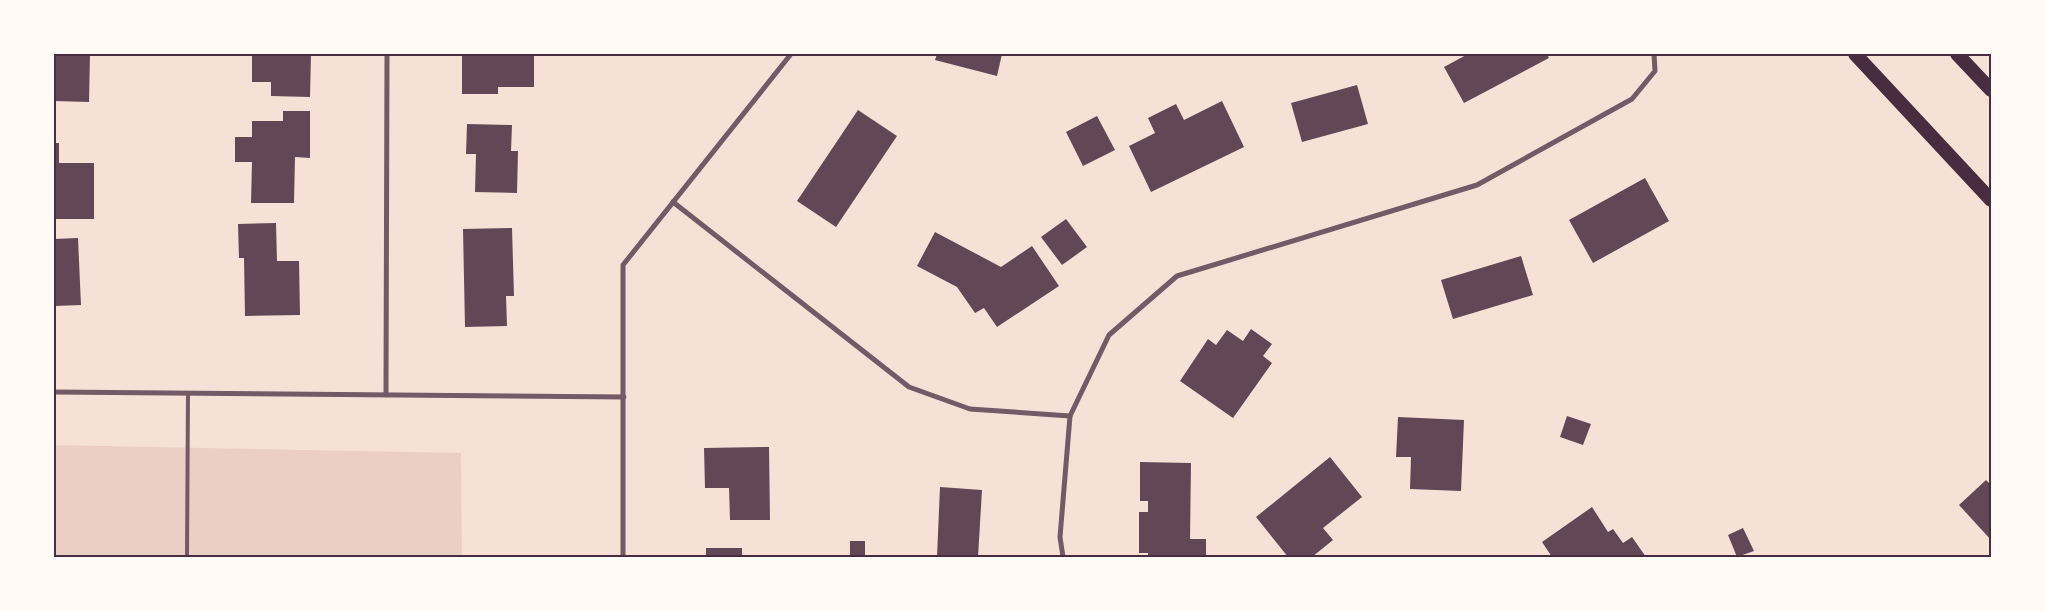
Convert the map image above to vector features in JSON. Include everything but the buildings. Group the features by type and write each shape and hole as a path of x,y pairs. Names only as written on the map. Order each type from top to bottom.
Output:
{"highway":[{"path":"1855,54 1991,200"},
{"path":"1957,54 1991,90"}],"street":[{"path":"386,395 387,54"},
{"path":"623,557 624,265 791,54"},
{"path":"1063,557 1060,537 1070,416 1109,335 1177,276 1477,185 1632,99 1655,71 1654,54"},
{"path":"673,202 909,388 970,409 1070,416"},
{"path":"54,392 624,397"}],"lane":[{"path":"187,557 188,393"}],"shaded area":[{"path":"54,445 461,453 462,557 54,557"}]}
